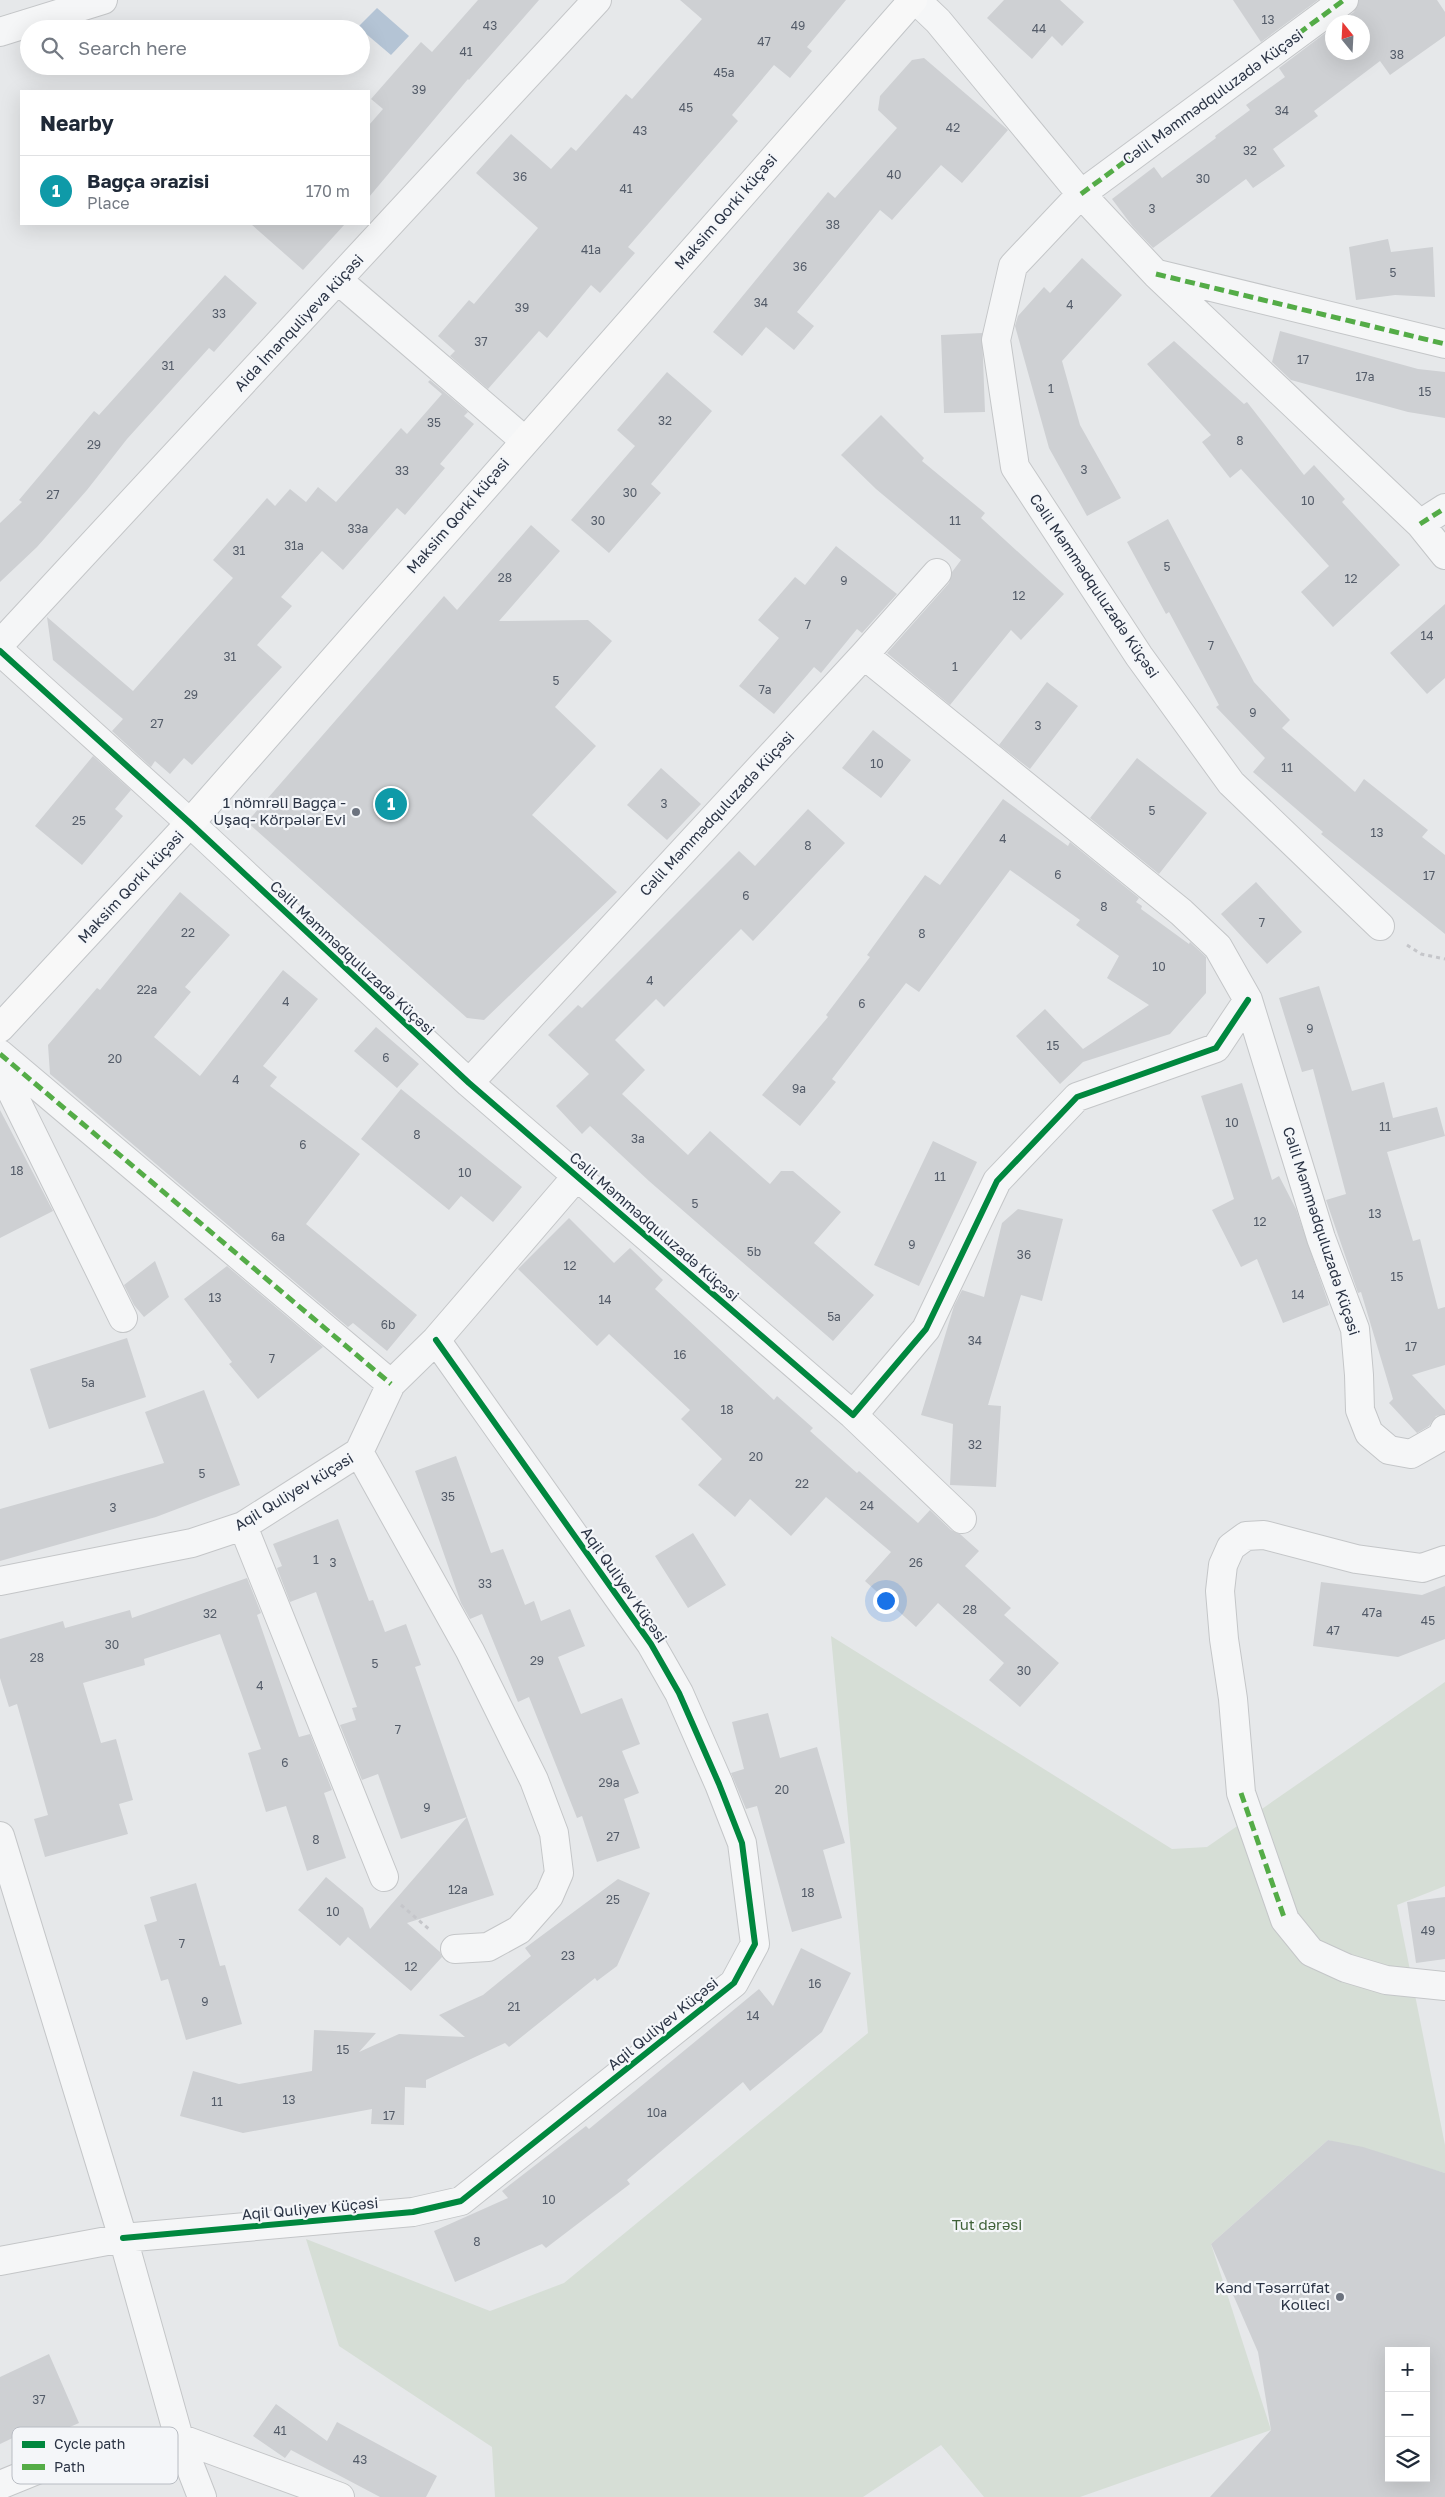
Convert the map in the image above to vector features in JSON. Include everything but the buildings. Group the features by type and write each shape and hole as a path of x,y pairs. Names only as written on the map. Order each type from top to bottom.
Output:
{"main road":[{"name":"Maksim Qorki küçəsi","path":"0,1028 190,824 524,440 914,0"}],"street":[{"path":"39,20 103,0"},
{"name":"Aida İmanquliyeva küçəsi","path":"0,644 339,281 597,0"},
{"path":"914,0 938,21 1082,194 1156,274 1420,524 1445,555"},
{"name":"Cəlil Məmmədquluzadə Küçəsi","path":"1344,0 1082,194 1013,266 996,340 1015,467 1139,656 1231,783 1380,926"},
{"path":"0,32 20,26"},
{"path":"1156,274 1445,344"},
{"path":"339,281 524,440"},
{"path":"1420,524 1445,508"},
{"name":"Cəlil Məmmədquluzadə Küçəsi","path":"469,1083 864,655 937,573"},
{"name":"Cəlil Məmmədquluzadə Küçəsi","path":"0,651 469,1083 853,1415 962,1519"},
{"name":"Cəlil Məmmədquluzadə Küçəsi","path":"864,655 1181,912 1218,947 1248,1000 1321,1238 1355,1329 1360,1410 1369,1433 1389,1450 1410,1454 1441,1437 1445,1429"},
{"path":"853,1415 926,1329 997,1182 1077,1097 1216,1048 1248,1000"},
{"path":"0,1054 392,1384"},
{"path":"0,1068 123,1318"},
{"name":"Aqil Quliyev küçəsi","path":"0,1581 192,1543 243,1526 359,1452 392,1384 436,1340 577,1176"},
{"name":"Aqil Quliyev Küçəsi","path":"0,2261 123,2238 413,2212 461,2201 734,1983 755,1944 742,1843 720,1784 679,1693 651,1644 436,1340"},
{"path":"359,1452 470,1651 534,1780 554,1833 559,1873 549,1896 519,1930 488,1947 455,1949"},
{"path":"243,1526 384,1877"},
{"path":"1445,1560 1422,1568 1356,1559 1264,1535 1246,1536 1231,1547 1223,1565 1220,1591 1224,1639 1233,1698 1241,1793 1285,1920 1311,1952 1346,1968 1386,1980 1445,1986"},
{"path":"0,1836 123,2238 176,2427"},
{"path":"178,2434 202,2497"},
{"path":"179,2438 340,2497"},
{"path":"0,2485 12,2480"}],"path":[{"path":"1380,926 1421,954 1445,959"},
{"path":"384,1877 402,1908 455,1949"}],"green space":[{"name":"Tut dərəsi","path":"831,1636 1172,1849 1207,1847 1445,1682 1445,1886 1397,1905 1445,2145 1445,2173 1328,2140 1211,2244 1271,2430 1080,2497 984,2497 941,2445 863,2497 495,2497 492,2447 339,2346 306,2239 490,2311 564,2283 868,2033"}],"water":[{"path":"377,8 409,36 391,55 370,37 370,20 365,20"}],"marked path":[{"path":"1081,194 1344,0"},
{"path":"1156,274 1445,344"},
{"path":"1420,524 1445,508"},
{"path":"0,1054 391,1384"},
{"path":"1241,1793 1285,1920"}],"cycle path":[{"path":"0,651 190,823 469,1083 853,1415 926,1329 997,1181 1077,1097 1216,1048 1248,1000"},
{"path":"123,2238 413,2212 461,2201 734,1983 755,1944 742,1843 719,1784 679,1693 651,1644 436,1340"}],"place":[{"name":"Bağça ərazisi","path":"391,804"},
{"name":"1 nömrəli Bağça - Uşaq- Körpələr Evi","path":"356,812"},
{"name":"Kənd Təsərrüfat Kolleci","path":"1340,2297"}]}
